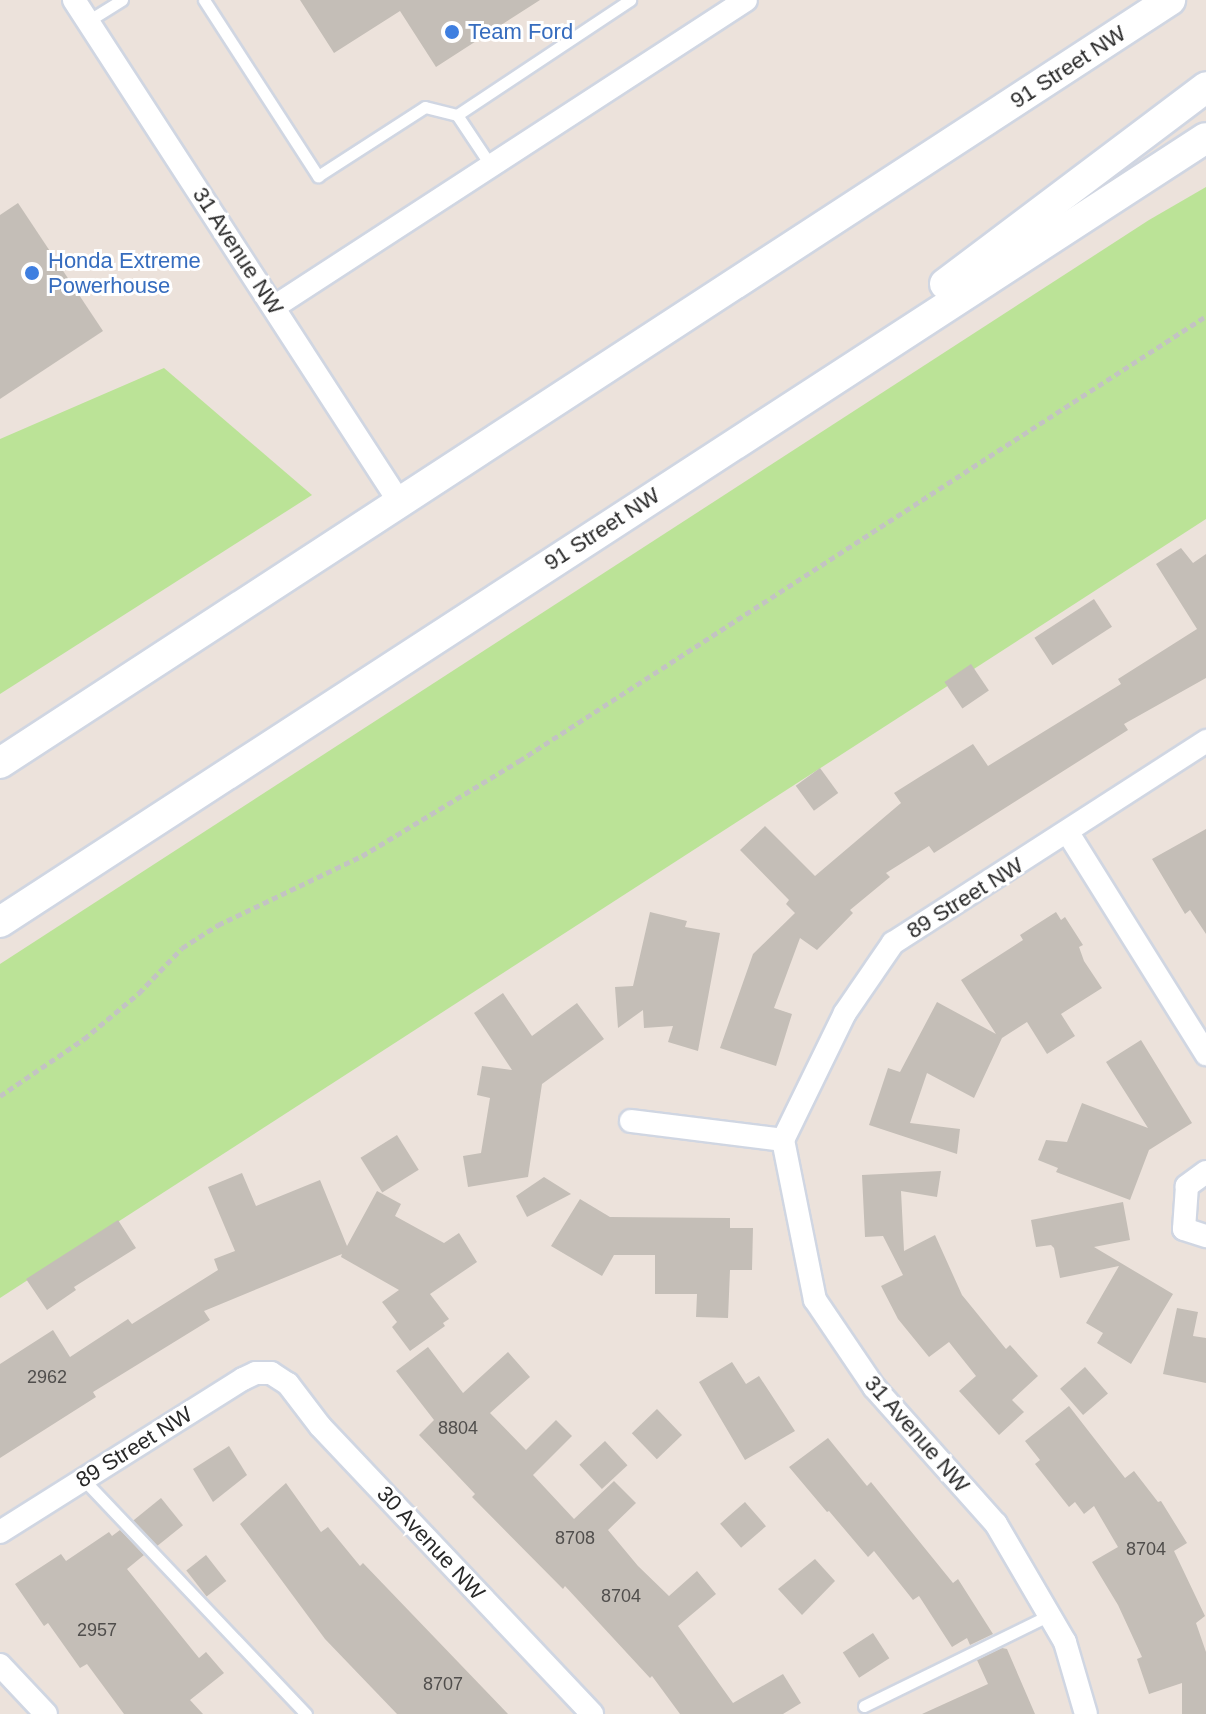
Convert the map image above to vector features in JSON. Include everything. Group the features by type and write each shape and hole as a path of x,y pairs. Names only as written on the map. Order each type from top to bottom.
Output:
{"main road":[{"path":"1087,55 1156,0"},
{"name":"91 Street NW","path":"0,763 1170,0"},
{"path":"706,461 1206,87"},
{"name":"91 Street NW","path":"0,922 1206,138"},
{"path":"1139,180 1206,156"}],"street":[{"name":"31 Avenue NW","path":"74,0 400,503"},
{"path":"274,307 746,0"},
{"name":"89 Street NW","path":"783,1140 845,1013 893,943 1068,833 1206,741"},
{"path":"1068,833 1206,1054"},
{"path":"631,1121 783,1140"},
{"name":"31 Avenue NW","path":"783,1140 815,1300 874,1387 996,1524 1052,1614 1065,1642 1086,1714"},
{"path":"1206,1172 1187,1186 1184,1229 1206,1236"},
{"name":"89 Street NW","path":"0,1532 243,1379 256,1373 271,1373"},
{"name":"30 Avenue NW","path":"271,1373 288,1384 320,1426 592,1714"},
{"path":"0,1665 46,1714"}],"lane":[{"path":"88,21 122,0"},
{"path":"204,0 318,176 425,107 457,115 491,166"},
{"path":"457,115 630,0"},
{"path":"83,1479 306,1714"},
{"path":"864,1706 1052,1614"}],"path":[{"path":"0,1096 84,1039 139,993 182,948 218,925 362,856 519,761 1206,316"}],"green space":[{"path":"1206,187 1206,519 0,1298 0,964 1149,220"},
{"path":"164,368 312,495 0,694 0,439"}],"building":[{"name":"Team Ford","path":"300,0 540,0 436,67 400,11 334,53"},
{"name":"Honda Extreme Powerhouse","path":"18,203 103,331 0,399 0,215"},
{"path":"1181,548 1193,563 1206,554 1206,678 1124,724 1128,730 934,853 929,846 886,873 890,877 850,910 853,913 817,950 800,938 774,1008 792,1014 776,1066 720,1048 753,954 795,913 786,904 789,900 740,850 765,826 815,876 901,803 894,793 921,776 973,744 988,766 1121,684 1118,679 1197,629 1156,564"},
{"path":"1094,599 1112,627 1052,665 1034,638"},
{"path":"971,664 989,691 962,708 944,682"},
{"path":"820,768 838,793 814,811 796,786"},
{"path":"1206,829 1206,934 1190,910 1185,914 1152,859"},
{"path":"650,912 687,921 685,927 720,933 698,1051 668,1042 673,1026 644,1028 643,1010 618,1028 615,987 633,986"},
{"path":"1056,912 1061,920 1065,917 1083,945 1079,947 1084,961 1102,988 1061,1014 1075,1036 1047,1054 1027,1022 1002,1038 974,1098 927,1073 910,1123 960,1129 957,1154 869,1125 888,1068 900,1072 937,1002 996,1034 961,980 1023,940 1020,935"},
{"path":"503,993 532,1036 577,1003 604,1039 542,1084 528,1177 468,1187 463,1156 481,1153 490,1098 477,1095 482,1066 512,1070 474,1013"},
{"path":"1141,1040 1192,1123 1149,1150 1130,1200 1056,1172 1058,1168 1038,1160 1046,1140 1067,1142 1082,1103 1148,1128 1106,1062"},
{"path":"397,1135 419,1170 382,1193 361,1158"},
{"path":"941,1171 937,1197 901,1191 904,1251 935,1235 962,1295 1006,1349 1010,1345 1038,1376 1012,1400 1024,1412 999,1435 959,1391 976,1376 949,1342 929,1357 898,1319 881,1286 903,1275 883,1236 865,1237 862,1175"},
{"path":"242,1173 256,1206 320,1180 347,1246 377,1191 401,1204 395,1216 444,1243 459,1233 477,1262 430,1294 449,1319 443,1323 445,1326 410,1351 392,1327 397,1322 382,1302 399,1290 341,1257 342,1254 204,1311 210,1320 93,1392 96,1397 0,1458 0,1364 53,1330 70,1357 128,1319 132,1324 218,1270 214,1259 235,1251 208,1187"},
{"path":"544,1177 571,1194 527,1217 516,1196"},
{"path":"580,1199 610,1217 730,1218 730,1228 753,1228 752,1270 730,1270 728,1318 696,1317 697,1294 655,1294 655,1255 614,1255 602,1276 551,1246"},
{"path":"1123,1202 1130,1240 1094,1247 1173,1294 1131,1364 1097,1343 1103,1333 1086,1323 1119,1266 1060,1278 1054,1248 1051,1245 1036,1247 1031,1220"},
{"path":"118,1220 136,1248 74,1287 76,1290 47,1310 26,1279"},
{"path":"1177,1308 1198,1312 1193,1336 1206,1338 1206,1383 1163,1374"},
{"path":"428,1347 463,1393 508,1352 530,1377 490,1413 526,1450 556,1420 572,1436 533,1475 574,1519 614,1481 636,1503 608,1530 638,1566 669,1596 697,1571 716,1594 678,1626 733,1703 783,1674 801,1703 783,1714 680,1714 652,1676 650,1678 565,1586 563,1589 472,1497 475,1494 419,1435 434,1420 396,1371"},
{"path":"732,1362 746,1384 759,1376 795,1431 745,1460 699,1382"},
{"path":"1085,1367 1108,1393 1083,1415 1060,1389"},
{"path":"1069,1406 1125,1478 1134,1471 1158,1502 1161,1501 1187,1543 1174,1551 1205,1616 1196,1623 1206,1652 1206,1714 1182,1714 1182,1683 1149,1694 1137,1659 1142,1657 1118,1605 1092,1562 1118,1547 1094,1506 1084,1514 1075,1502 1069,1507 1035,1464 1040,1460 1025,1441"},
{"path":"657,1409 682,1435 657,1459 632,1433"},
{"path":"828,1438 867,1486 871,1482 953,1583 958,1579 993,1634 970,1645 967,1638 952,1647 919,1596 913,1600 874,1551 868,1557 789,1467"},
{"path":"605,1441 628,1465 602,1489 579,1465"},
{"path":"229,1446 247,1475 213,1502 193,1469"},
{"path":"286,1483 321,1532 328,1527 360,1566 363,1563 508,1714 397,1714 325,1639 240,1524"},
{"path":"161,1498 183,1525 155,1548 133,1521"},
{"path":"745,1502 766,1526 741,1548 720,1524"},
{"path":"120,1530 144,1555 127,1569 199,1658 206,1652 224,1673 190,1700 203,1714 124,1714 87,1664 80,1668 48,1623 44,1626 15,1584 61,1554 66,1561 109,1532 112,1536"},
{"path":"206,1555 226,1581 207,1596 186,1570"},
{"path":"815,1559 835,1581 802,1615 778,1589"},
{"path":"873,1633 889,1658 859,1678 843,1653"},
{"path":"1002,1648 1007,1649 1035,1714 922,1714 988,1684 977,1660"}],"place":[{"name":"Team Ford","path":"452,32"},
{"name":"Honda Extreme Powerhouse","path":"32,273"}]}
